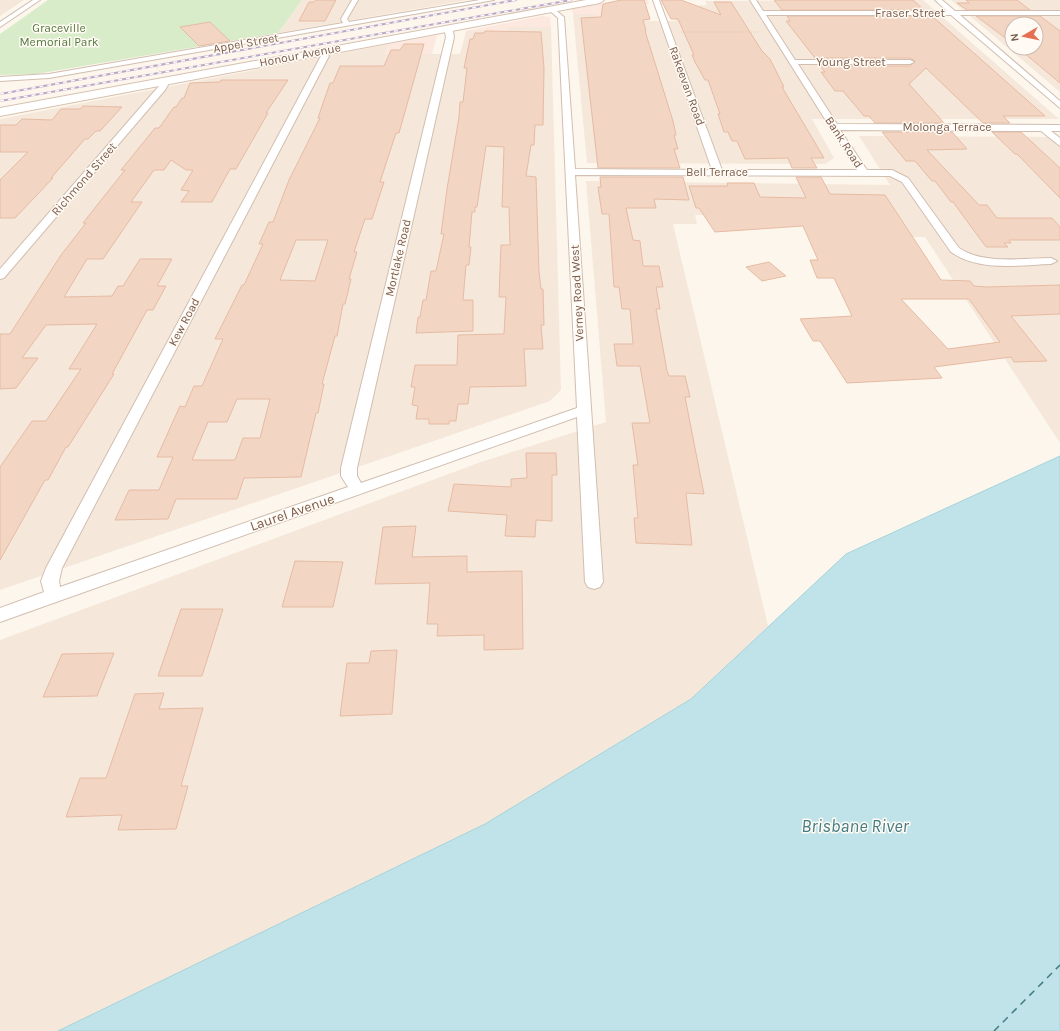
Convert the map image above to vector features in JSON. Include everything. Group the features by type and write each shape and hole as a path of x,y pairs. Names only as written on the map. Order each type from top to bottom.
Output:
{"main road":[{"name":"Honour Avenue","path":"0,112 162,78 321,51 600,0"}],"street":[{"path":"0,25 36,0"},
{"path":"347,25 344,19 355,0"},
{"name":"Appel Street","path":"0,79 49,76 347,25 460,3 491,0"},
{"name":"Rakeevan Road","path":"656,0 718,172"},
{"name":"Bank Road","path":"753,0 863,172 888,172 903,178 955,250 962,256 983,261 1051,261"},
{"path":"938,0 1060,106"},
{"name":"Verney Road West","path":"551,9 561,17 594,582"},
{"name":"Fraser Street","path":"761,13 1060,13"},
{"name":"Mortlake Road","path":"356,490 349,476 350,468 450,37 450,32 446,28"},
{"name":"Kew Road","path":"54,596 50,578 54,568 325,56 321,51"},
{"name":"Young Street","path":"793,62 910,62"},
{"name":"Richmond Street","path":"0,276 162,88 164,85 162,78"},
{"name":"Molonga Terrace","path":"834,127 1060,128"},
{"path":"1044,128 1060,143"},
{"name":"Bell Terrace","path":"570,172 863,172"},
{"name":"Laurel Avenue","path":"0,615 584,410"}],"path":[{"path":"678,32 761,32"},
{"path":"154,64 162,78"}],"shaded area":[{"path":"0,0 24,0 0,16"},
{"path":"302,0 467,0 278,33"},
{"path":"620,0 648,0 649,4 645,5 650,21 599,21 598,14 573,14 572,9"},
{"path":"923,0 1059,119 812,119 834,158 825,164 587,163 573,14 598,14 605,21 676,21 671,7 707,5 705,1"},
{"path":"951,0 1060,0 1060,92 1017,56 1044,56 1044,16 1004,16 1004,45"},
{"path":"542,16 550,17 551,27 508,27 507,31 466,31"},
{"path":"508,27 551,27 561,390 550,401 0,590 0,119 389,44 386,54 460,54 466,31 507,31"},
{"path":"437,35 432,54 386,54 389,44"},
{"path":"859,136 1060,137 1060,443 925,237 839,236 828,215 695,215 697,224 673,224 768,626 691,699 485,825 58,1031 0,1031 0,640 481,462 606,422 586,181 890,185"}],"green space":[{"name":"Graceville Memorial Park","path":"48,0 302,0 278,33 36,74 0,75 0,34"}],"water":[{"name":"Brisbane River","path":"1060,456 1060,1031 58,1031 485,824 691,699 846,554"}],"building":[{"path":"316,0 336,0 325,21 299,21 309,2 314,2"},
{"path":"621,0 644,0 650,19 643,20 645,31 673,121 676,135 674,135 678,149 674,149 680,168 598,168 581,18 601,17 603,4"},
{"path":"661,0 681,0 721,15 714,2 731,2 762,51 770,59 784,87 782,87 824,158 811,158 817,168 792,168 788,158 745,159 737,141 732,141 728,132 724,132 718,114 720,114 708,80 705,80 695,62 692,55 694,55 678,19 671,19"},
{"path":"774,0 913,0 924,10 782,10"},
{"path":"966,0 1017,0 1030,10 967,10 957,3 969,3"},
{"path":"787,16 932,16 1045,116 1003,116 1010,123 983,123 926,68 909,84 944,123 875,123 869,116 864,116 843,91 835,91 821,72 825,72 820,66 910,66 915,61 910,58 815,58 786,21 790,21"},
{"path":"976,16 1004,16 1004,37"},
{"path":"1044,19 1060,31 1060,83 1028,56 1044,56"},
{"path":"210,22 230,41 199,46 180,27"},
{"path":"485,31 541,32 544,68 543,125 535,125 534,145 531,145 526,176 536,177 539,272 541,289 543,289 544,325 541,325 543,349 524,349 526,386 470,387 468,404 458,404 456,421 449,421 449,424 429,424 429,419 416,419 418,406 412,405 415,387 411,387 415,365 457,365 458,335 504,334 506,297 499,297 501,245 510,245 509,207 502,207 504,147 486,146 477,207 475,207 475,212 472,212 469,247 471,247 469,265 466,265 463,300 473,300 473,331 416,333 418,317 420,317 423,300 426,300 431,271 436,271 444,234 441,234 460,102 463,102 467,68 464,68 470,39 473,39 475,33 484,33"},
{"path":"404,44 424,44 399,133 396,133 380,182 384,182 372,219 365,219 354,252 357,252 349,279 351,279 345,304 343,304 337,336 335,336 322,384 324,384 318,413 316,413 301,477 244,478 237,499 176,499 168,519 115,520 129,490 159,490 173,457 157,457 180,406 185,407 194,386 202,386 223,339 215,339 242,285 244,285 263,244 259,244 269,222 273,222 289,180 320,118 318,118 330,83 333,83 340,66 384,66 391,50 400,50","holes":["296,240 328,240 315,281 280,280","237,399 270,399 260,438 243,438 235,460 192,460 208,422 227,422"]},
{"path":"221,80 288,80 266,113 268,113 236,169 230,169 212,202 181,202 189,191 181,190 193,170 186,170 171,160 164,170 154,170 131,202 142,202 103,259 87,259 64,297 112,296 118,286 123,286 140,259 172,259 157,286 166,286 153,310 147,310 112,374 114,374 68,447 66,447 48,480 45,480 0,560 0,467 32,421 46,421 81,369 69,369 97,324 46,325 22,358 38,358 16,388 0,389 0,334 10,334 61,255 86,223 83,223 125,170 121,170 155,128 159,128 174,107 176,107 182,98 184,98 190,83 220,82"},
{"path":"83,106 122,107 100,131 96,131 88,139 85,139 51,178 53,178 15,218 0,218 0,180 28,152 0,152 0,125 16,125 22,119 52,120 61,109 80,109"},
{"path":"882,132 952,132 967,149 927,150 979,205 987,205 997,218 1052,218 1060,227 1060,240 1009,240 1011,243 1004,243 1008,247 986,247 953,202 951,202 935,181 932,181 915,161 906,161"},
{"path":"992,132 1021,132 1060,168 1060,198 1017,154 1015,154"},
{"path":"600,177 683,177 689,200 654,199 656,208 626,208 633,240 640,241 643,266 659,266 663,287 656,287 660,309 656,309 667,371 669,376 685,376 690,397 685,397 704,494 686,493 692,545 636,543 634,518 638,518 633,465 638,465 632,423 650,423 640,366 617,366 614,344 633,344 630,309 622,309 619,287 614,287 609,214 602,214 598,187 601,187"},
{"path":"796,177 821,177 830,194 885,195 941,280 970,281 974,286 987,287 1060,285 1060,314 1011,316 1047,361 1014,362 1011,357 934,367 942,378 847,383 820,341 813,341 800,319 852,316 834,278 817,278 810,260 818,260 803,226 715,232 699,208 696,208 689,186 728,186 727,183 754,183 760,197 806,198","holes":["901,299 969,299 1000,342 948,349"]},
{"path":"769,262 786,276 762,281 746,267"},
{"path":"526,453 556,453 557,475 552,475 552,521 536,520 535,537 505,536 507,515 448,511 454,484 511,487 511,479 527,478"},
{"path":"416,526 412,557 467,556 467,572 522,571 523,649 484,650 484,635 437,636 438,624 427,624 430,583 375,584 383,527"},
{"path":"295,561 343,562 333,607 282,607"},
{"path":"181,609 223,609 202,676 158,676"},
{"path":"397,650 392,714 340,716 347,663 369,663 371,651"},
{"path":"114,653 97,696 43,697 62,654"},
{"path":"164,693 159,709 203,708 181,786 188,786 176,829 118,830 122,815 66,817 80,778 106,778 135,694"}],"ferry route":[{"path":"994,1031 1060,965"}],"railway":[{"path":"0,94 516,0"},
{"path":"0,101 571,0"}]}
